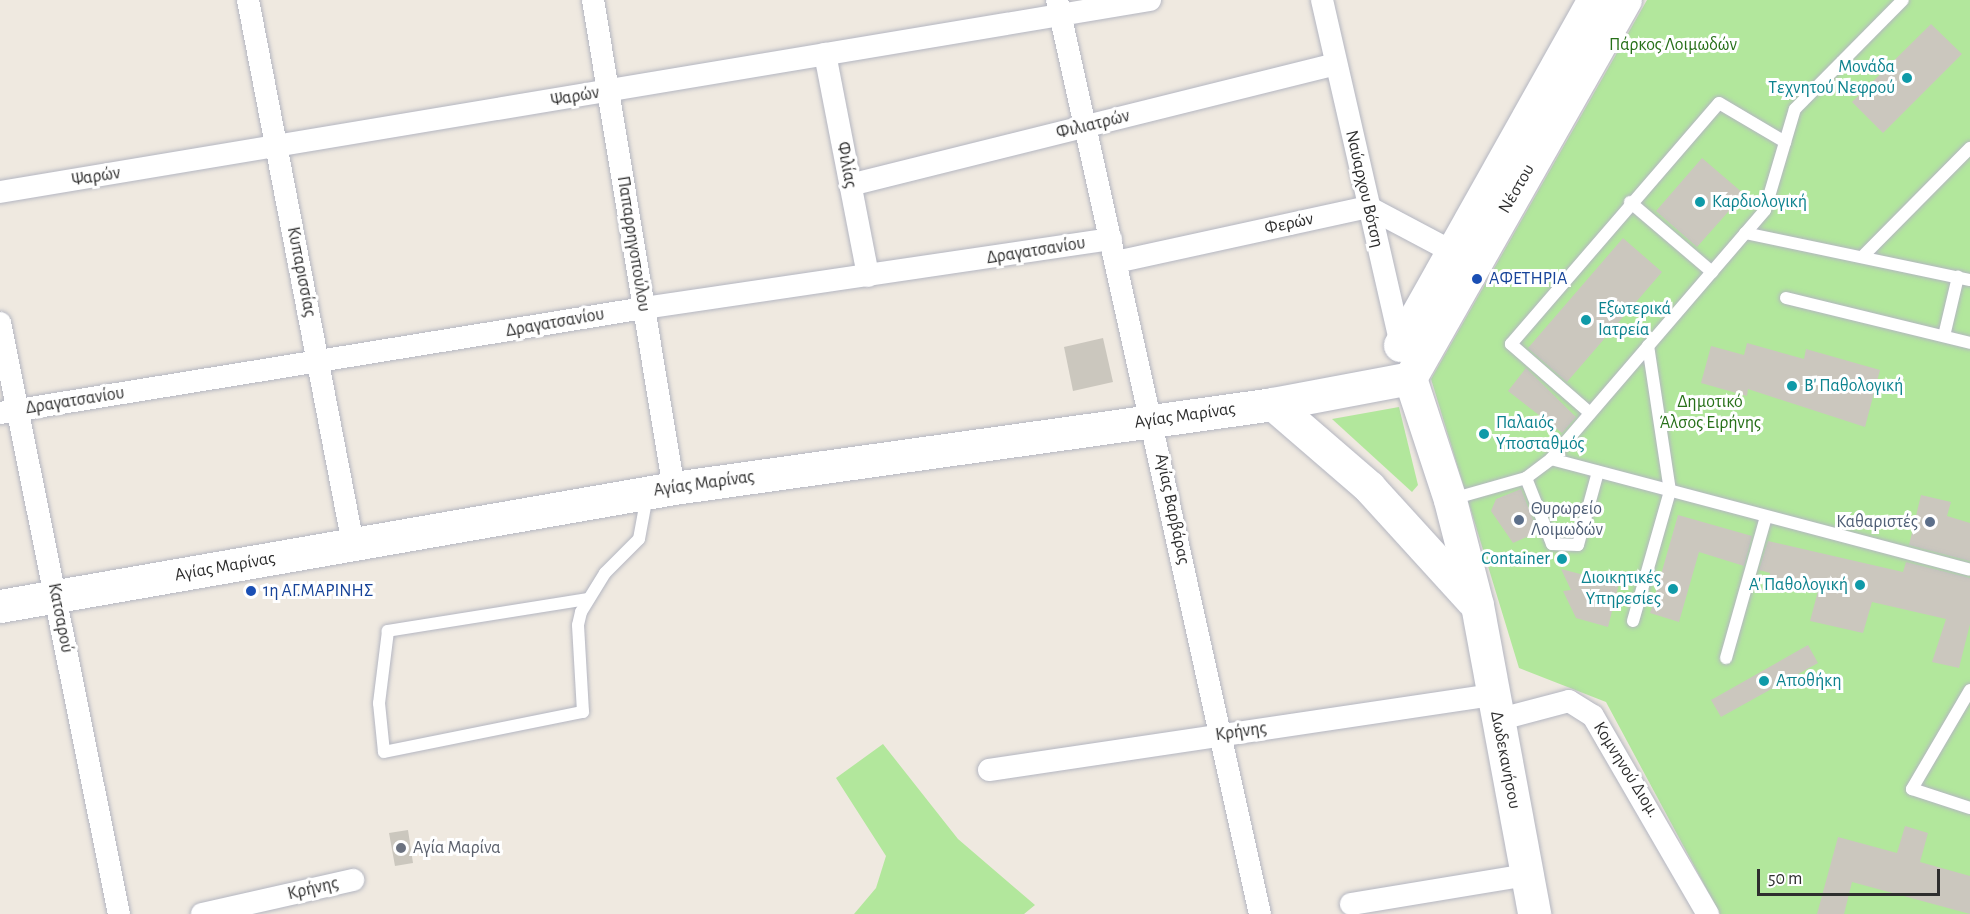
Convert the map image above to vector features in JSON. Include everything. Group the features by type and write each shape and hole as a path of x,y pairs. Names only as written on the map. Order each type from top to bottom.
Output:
{"street":[{"name":"Κυπαρισσίας","path":"248,0 354,544"},
{"name":"Παπαρρηγοπούλου","path":"593,0 644,308 661,490"},
{"name":"Ψαρών","path":"0,192 608,92 825,54 1059,8 1150,0"},
{"name":"Ναύαρχου Βότση","path":"1322,0 1400,345 1410,378"},
{"name":"Νέστου","path":"1400,345 1594,0"},
{"name":"Νέστου","path":"1410,378 1625,0"},
{"name":"Αγίας Βαρβάρας","path":"1059,8 1260,914"},
{"name":"Φιλίας","path":"825,54 868,276"},
{"name":"Φιλιατρών","path":"850,185 1336,64"},
{"path":"1368,207 1453,252"},
{"name":"Φερών","path":"1116,262 1368,207"},
{"name":"Δραγατσανίου","path":"9,412 319,364 644,308 1111,239"},
{"name":"Κατσαρού","path":"0,323 9,412 55,596 119,914"},
{"name":"Αγίας Μαρίνας","path":"0,606 661,490 1273,404 1410,378"},
{"name":"Δωδεκανήσου","path":"1410,378 1450,500 1477,605 1534,914"},
{"path":"1273,404 1369,487 1477,605"},
{"name":"Κομνηνού Διομ.","path":"1495,707 1569,701 1593,716 1708,914"},
{"name":"Κρήνης","path":"989,770 1221,735 1495,707"},
{"path":"1351,904 1526,875"},
{"name":"Κρήνης","path":"202,914 353,880"}],"lane":[{"path":"1450,500 1526,478 1551,459 1765,210 1795,109 1903,0"},
{"path":"1590,413 1511,344 1630,202 1719,103 1785,142"},
{"path":"1864,255 1970,148"},
{"path":"1630,202 1712,272"},
{"path":"1745,233 1864,255 1964,279 1944,336"},
{"path":"1786,298 1970,343"},
{"path":"1633,621 1670,491 1648,346"},
{"path":"1551,459 1970,570"},
{"path":"1526,478 1552,544 1578,545 1598,472"},
{"path":"587,599 388,630 380,692 384,752 583,712 578,625 587,599 639,539 661,490"},
{"path":"1726,658 1766,517"},
{"path":"1970,690 1912,789 1970,808"}],"green space":[{"name":"Δημοτικό Άλσος Ειρήνης","path":"1647,0 1970,0 1970,914 1720,914 1606,702 1519,668 1431,379"},
{"path":"1399,407 1418,485 1412,492 1332,419"},
{"path":"883,744 958,839 1035,905 1024,914 854,914 876,888 886,856 836,778"}],"building":[{"name":"Μονάδα Τεχνητού Νεφρού","path":"1931,24 1962,54 1883,133 1852,102"},
{"name":"Καρδιολογική","path":"1702,158 1744,194 1697,247 1656,211"},
{"name":"Εξωτερικά Ιατρεία","path":"1623,238 1662,272 1567,382 1528,348"},
{"path":"1103,338 1113,382 1073,391 1064,347"},
{"name":"Β' Παθολογική","path":"1747,343 1804,359 1806,349 1880,370 1865,427 1748,389 1747,396 1701,383 1711,346 1744,355"},
{"path":"1526,368 1576,417 1562,433 1508,391"},
{"name":"Θυρωρείο Λοιμωδών","path":"1521,489 1538,532 1513,543 1491,511 1496,499"},
{"path":"1921,495 1951,502 1947,516 1970,523 1970,561 1909,545"},
{"name":"Διοικητικές Υπηρεσίες","path":"1678,515 1752,536 1744,566 1699,552 1679,622 1650,613"},
{"name":"Α' Παθολογική","path":"1768,541 1903,572 1906,562 1970,578 1970,624 1959,668 1932,662 1946,619 1872,602 1863,633 1810,621 1818,591 1769,578 1770,573 1759,570"},
{"path":"1561,569 1619,584 1608,627 1576,618 1563,591 1571,590"},
{"name":"Αποθήκη","path":"1808,645 1818,663 1721,717 1711,700"},
{"path":"1905,826 1928,833 1920,862 1970,876 1970,914 1852,882 1844,914 1817,914 1838,837 1897,853"},
{"name":"Αγία Μαρίνα","path":"408,830 413,863 395,866 389,833"}],"place":[{"name":"Μονάδα Τεχνητού Νεφρού","path":"1907,78"},
{"name":"Καρδιολογική","path":"1700,202"},
{"name":"ΑΦΕΤΗΡΙΑ","path":"1477,279"},
{"name":"Εξωτερικά Ιατρεία","path":"1586,320"},
{"name":"Β' Παθολογική","path":"1792,386"},
{"name":"Παλαιός Υποσταθμός","path":"1484,434"},
{"name":"Θυρωρείο Λοιμωδών","path":"1519,520"},
{"name":"Καθαριστές","path":"1930,522"},
{"name":"Container","path":"1562,559"},
{"name":"Α' Παθολογική","path":"1860,585"},
{"name":"Διοικητικές Υπηρεσίες","path":"1673,589"},
{"name":"1η ΑΓ.ΜΑΡΙΝΗΣ","path":"251,591"},
{"name":"Αποθήκη","path":"1764,681"},
{"name":"Αγία Μαρίνα","path":"401,848"}],"park label":[{"name":"Πάρκος Λοιμωδών","path":"1673,45"}]}
